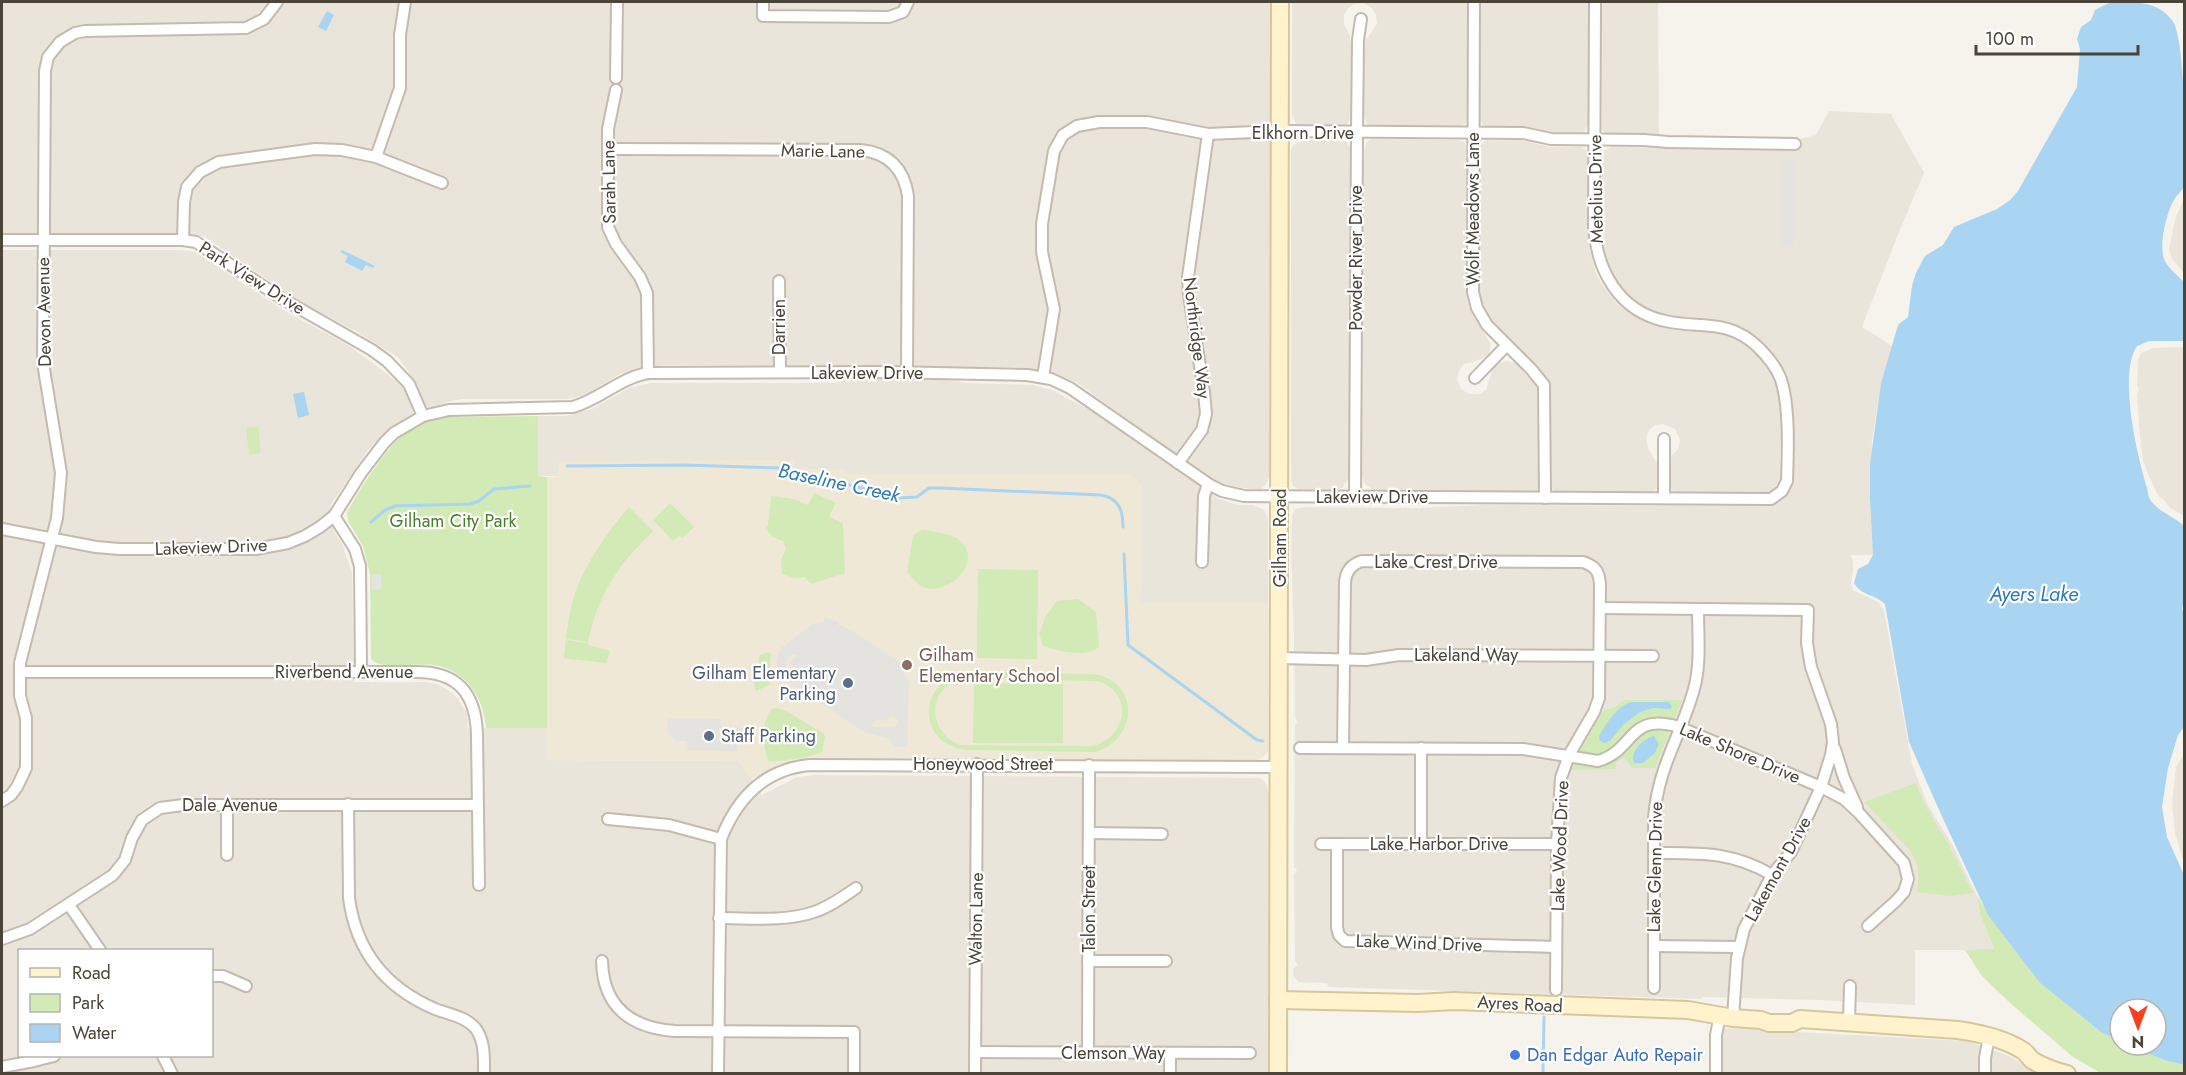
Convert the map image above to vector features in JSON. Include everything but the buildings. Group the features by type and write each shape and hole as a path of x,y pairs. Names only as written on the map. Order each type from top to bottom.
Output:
{"street":[{"name":"Devon Avenue","path":"2,801 17,787 26,768 26,718 20,696 21,656 57,518 61,473 43,363 45,71 48,57 55,46 66,37 85,31 246,28 264,19 277,2"},
{"path":"376,157 400,88 400,34 405,2"},
{"name":"Sarah Lane","path":"617,2 616,84 609,121 608,227 613,239 637,271 645,288 648,307 648,373"},
{"path":"763,2 763,16 889,17 903,12 908,2"},
{"name":"Gilham Road","path":"1278,1074 1280,2"},
{"name":"Wolf Meadows Lane","path":"1474,2 1474,301 1482,318 1544,385 1545,498"},
{"name":"Metolius Drive","path":"1595,2 1595,246 1604,273 1617,294 1640,311 1675,323 1720,326 1742,334 1767,356 1779,376 1786,403 1787,480 1782,492 1764,500"},
{"name":"Powder River Drive","path":"1355,497 1357,132 1360,19"},
{"name":"Elkhorn Drive","path":"1043,377 1054,309 1042,252 1041,233 1047,201 1050,163 1060,131 1089,123 1116,121 1163,124 1208,134 1280,131 1523,133 1551,139 1795,144"},
{"name":"Northridge Way","path":"1178,463 1202,430 1206,414 1188,277 1208,134"},
{"path":"183,240 184,202 188,187 200,172 212,165 315,149 355,151 441,183"},
{"name":"Marie Lane","path":"608,149 861,150 878,153 892,162 901,172 908,196 907,372"},
{"name":"Park View Drive","path":"2,240 183,240 201,244 281,298 387,361 409,384 423,416"},
{"name":"Darrien","path":"779,281 780,372"},
{"path":"1475,378 1506,346"},
{"name":"Lakeview Drive","path":"2,528 52,539 119,549 256,549 288,543 305,536 333,516 384,443 394,433 423,416 449,410 573,407 587,402 629,377 648,373 907,372 1043,377 1070,388 1208,484 1232,494 1764,500"},
{"path":"1664,439 1664,498"},
{"path":"1202,562 1204,496 1208,484"},
{"path":"333,516 355,549 360,566 361,671"},
{"name":"Lake Crest Drive","path":"1343,748 1346,576 1355,564 1362,561 1583,562 1595,568"},
{"name":"Lake Wood Drive","path":"1556,990 1557,844 1561,778 1569,755 1597,706 1600,692 1600,576 1595,568"},
{"name":"Lakemont Drive","path":"1601,608 1808,610 1807,643 1811,667 1831,724 1833,742 1829,765 1821,788 1791,852 1772,875 1750,915 1739,947 1726,1017 1716,1035 1716,1074"},
{"name":"Lake Glenn Drive","path":"1654,988 1656,793 1663,769 1689,705 1696,678 1698,609"},
{"name":"Lakeland Way","path":"1279,658 1371,659 1400,655 1653,656"},
{"name":"Riverbend Avenue","path":"20,672 361,671 439,673 463,689 473,705 477,720 479,885"},
{"name":"Lake Shore Drive","path":"1300,748 1523,748 1598,761 1608,756 1647,724 1663,722 1679,727 1821,788 1844,800 1859,813 1904,863 1908,879 1904,892 1868,926"},
{"path":"1833,742 1844,778 1859,813"},
{"path":"1421,748 1421,844"},
{"name":"Honeywood Street","path":"718,1074 721,839 731,816 750,792 774,774 796,766 977,764 1279,767"},
{"name":"Walton Lane","path":"975,1074 977,764"},
{"name":"Talon Street","path":"1088,1053 1089,765"},
{"path":"348,804 349,898 363,948 373,963 396,987 422,1003 471,1023 481,1037 484,1074"},
{"name":"Dale Avenue","path":"2,939 30,929 113,875 120,868 136,829 150,813 170,805 478,805"},
{"path":"227,805 227,855"},
{"path":"608,819 669,825 721,839"},
{"path":"1089,833 1162,834"},
{"name":"Lake Harbor Drive","path":"1321,844 1557,844"},
{"name":"Lake Wind Drive","path":"1337,844 1337,928 1339,935 1346,940 1556,947"},
{"path":"1654,853 1720,854 1755,865 1772,875"},
{"path":"719,918 788,918 803,915 829,905 856,888"},
{"path":"69,905 99,949"},
{"path":"1654,946 1739,947"},
{"path":"602,961 602,978 610,998 623,1012 644,1026 660,1030 854,1032 854,1074"},
{"path":"1088,961 1166,961"},
{"path":"213,976 223,976 246,986"},
{"path":"1850,986 1850,1022"},
{"name":"Ayres Road","path":"1278,1000 1495,1002 1688,1010 1769,1023 1792,1023 1800,1019 1958,1029 1989,1036 2025,1051 2036,1050 2060,1063 2066,1073"},
{"path":"1984,1074 1989,1036"},
{"name":"Clemson Way","path":"975,1052 1250,1053"},
{"path":"1170,1053 1170,1074"},
{"path":"2,1067 50,1057"},
{"path":"163,1057 171,1074"}],"shaded area":[{"path":"2,2 1271,2 1269,477 1260,490 1228,486 1203,474 1076,382 1050,373 1016,367 848,368 837,366 666,365 638,368 620,374 584,395 568,399 462,399 436,407 428,407 422,404 408,371 398,357 296,299 205,237 193,234 2,233"},
{"path":"1292,2 1467,2 1467,119 1465,124 1458,127 1368,125 1363,109 1364,43 1377,24 1372,8 1363,3 1348,8 1344,15 1344,24 1350,36 1351,46 1351,118 1341,127 1301,127 1296,124 1292,114"},
{"path":"1480,2 1589,2 1588,125 1582,134 1553,135 1523,127 1483,125 1480,120"},
{"path":"1601,2 1658,2 1659,134 1608,135 1602,130"},
{"path":"1829,111 1891,114 1924,173 1862,327 1892,346 1881,383 1872,440 1870,499 1873,555 1850,555 1853,560 1851,584 1853,590 1878,602 1884,610 1912,764 1928,805 1953,846 1977,896 1980,914 1994,950 1915,950 1915,1005 1820,1000 1702,997 1701,999 1328,987 1327,983 1298,982 1293,975 1293,969 1298,965 1295,961 1294,874 1297,870 1294,867 1295,725 1298,722 1295,718 1291,555 1292,516 1295,509 1482,505 1766,506 1775,503 1784,496 1792,479 1792,406 1790,392 1781,367 1766,347 1739,327 1709,318 1666,316 1650,310 1619,287 1604,258 1601,156 1603,151 1612,147 1794,150 1795,140 1816,135"},
{"path":"1371,139 1458,140 1464,142 1467,147 1467,301 1474,318 1491,344 1489,354 1482,359 1464,364 1459,370 1457,380 1461,389 1469,394 1479,394 1486,390 1493,368 1507,361 1516,363 1537,387 1539,395 1539,484 1537,491 1532,494 1375,491 1365,484 1362,477 1363,160 1366,143"},
{"path":"1304,140 1342,140 1347,142 1351,150 1349,477 1342,488 1335,489 1300,489 1294,487 1291,481 1291,151 1293,145"},
{"path":"1487,140 1522,140 1549,147 1580,147 1586,150 1588,154 1590,250 1595,271 1602,285 1617,304 1653,325 1674,329 1716,331 1733,337 1747,345 1771,370 1780,396 1781,414 1780,479 1774,489 1767,494 1677,493 1671,490 1667,483 1667,461 1678,449 1680,440 1675,429 1663,424 1655,425 1649,430 1646,438 1648,448 1658,465 1658,485 1655,490 1649,493 1554,491 1550,485 1551,422 1548,387 1544,377 1530,359 1490,319 1482,305 1479,290 1479,150 1481,144"},
{"path":"1783,160 1794,160 1793,247 1782,247"},
{"path":"2184,200 2184,273 2173,260 2169,250 2176,216"},
{"path":"2,250 180,250 195,252 288,313 348,345 402,385 412,403 413,414 387,430 367,451 330,506 335,533 342,544 352,572 354,682 437,684 458,699 467,714 468,728 547,728 547,760 739,761 762,795 797,777 815,775 1260,778 1265,782 1270,796 1271,1073 2,1074"},
{"path":"2184,347 2184,516 2170,508 2159,497 2143,460 2137,384 2138,360 2141,353 2153,348"},
{"path":"941,379 965,383 1033,385 1052,390 1091,411 1219,499 1238,505 1253,505 1264,510 1268,518 1268,603 1140,603 1141,484 846,474 846,470 794,469 794,461 559,461 559,476 538,476 538,416 567,416 592,409 629,388 651,383 835,383 842,380"},
{"name":"Gilham Elementary School","path":"794,460 794,469 846,470 846,474 1131,475 1141,483 1140,603 1268,603 1268,750 1265,756 1258,760 820,758 801,759 782,764 751,779 739,761 547,760 547,477 559,476 559,461"},
{"path":"381,574 381,589 372,589 371,575"},
{"name":"Gilham Elementary Parking","path":"825,617 839,622 838,625 844,626 903,664 904,675 909,681 907,747 893,747 888,738 866,733 781,677 776,663 780,649 813,624 823,623","holes":["795,654 797,656 789,663 800,670 794,675 787,669 786,662 789,656","894,716 898,721 893,727 874,727 870,724 879,719 883,721"]},
{"name":"Staff Parking","path":"668,718 721,719 721,728 747,728 747,742 738,742 738,751 687,750 687,741 675,741 667,732"},
{"path":"2184,754 2184,864 2175,833 2172,802 2176,767"},
{"path":"1721,1028 1966,1041 2007,1055 2041,1073 1721,1074"}],"green space":[{"name":"Gilham City Park","path":"449,415 461,417 538,416 538,476 547,477 547,728 486,728 482,706 477,696 464,679 455,673 434,665 385,665 371,659 370,574 363,546 348,521 347,513 375,468 401,436 418,425"},
{"path":"258,427 261,453 249,455 246,428"},
{"path":"814,493 836,503 829,517 843,523 845,573 811,584 805,577 794,578 782,574 781,559 786,549 783,541 773,537 765,528 768,525 771,496 794,499 808,505"},
{"path":"670,503 694,527 682,538 679,535 673,541 653,520"},
{"path":"629,507 653,531 629,556 611,581 598,608 588,642 566,639 575,593 585,570 613,526"},
{"path":"922,529 955,537 966,547 968,557 966,566 960,575 943,587 932,589 921,586 907,572 913,536"},
{"path":"978,569 1038,570 1037,659 977,658"},
{"path":"1078,599 1096,612 1099,647 1079,653 1043,646 1039,634 1046,616 1057,601"},
{"path":"566,640 588,643 588,645 610,651 606,663 564,658"},
{"path":"769,652 771,654 769,672 760,666 758,660 760,655"},
{"path":"975,672 1093,674 1108,679 1119,687 1126,698 1128,711 1126,724 1120,736 1095,752 966,750 949,745 937,736 930,723 929,710 933,696 941,684 956,676","holes":["978,678 1097,681 1109,687 1117,695 1122,714 1113,733 1104,741 1093,746 960,745 945,735 936,720 936,703 940,695 946,687 961,680"]},
{"path":"756,675 771,684 756,691 753,679"},
{"path":"974,683 1063,684 1063,743 973,743"},
{"path":"1625,700 1682,700 1655,768 1632,768 1625,758 1616,762 1616,769 1569,770 1603,711"},
{"path":"773,708 785,710 824,734 822,752 795,759 768,761 764,741 765,725 766,718"},
{"path":"1916,783 1926,807 1950,847 1973,893 1950,896 1917,892 1918,869 1915,859 1909,849 1864,802"},
{"path":"1977,896 2040,983 2108,1035 2108,1057 2157,1057 2184,1065 2184,1073 2101,1074 2073,1057 1982,976 1965,950 1994,949 1980,914"}],"water":[{"name":"Ayers Lake","path":"2111,2 2129,2 2154,6 2161,10 2174,23 2183,77 2184,185 2168,213 2162,248 2167,264 2184,282 2184,341 2149,341 2137,346 2129,376 2129,395 2134,436 2149,498 2159,509 2184,526 2182,609 2184,614 2184,727 2178,735 2168,768 2162,807 2167,837 2184,875 2184,1065 2157,1057 2168,1057 2168,997 2108,997 2108,1035 2040,983 1988,915 1909,742 1885,604 1860,590 1854,583 1858,569 1868,564 1873,555 1870,464 1881,383 1898,325 1908,317 1916,273 1925,256 1943,245 1954,227 1997,209 2018,191 2077,87 2080,49 2077,39 2081,27 2091,20 2095,10"},
{"path":"327,11 334,15 326,31 318,27"},
{"path":"342,250 375,266 373,268 366,265 362,271 345,262 348,256 340,252"},
{"path":"304,392 309,415 298,418 293,394"},
{"path":"1631,702 1669,702 1672,707 1670,709 1653,708 1640,712 1623,725 1610,741 1604,743 1600,741 1599,736 1612,716"},
{"path":"1654,736 1659,744 1655,753 1643,763 1634,763 1635,750"}],"waterway":[{"name":"Baseline Creek","path":"567,466 684,465 782,468 793,473 899,498 917,497 929,488 1101,495 1112,499 1119,506 1123,527"},
{"path":"371,522 385,510 395,506 470,504 479,501 494,489 530,486"},
{"name":"Baseline Creek","path":"1124,554 1128,645 1257,740 1263,741"},
{"name":"Baseline Creek","path":"1543,1074 1544,1017"}],"place":[{"name":"Gilham Elementary School","path":"907,665"},
{"name":"Gilham Elementary Parking","path":"848,683"},
{"name":"Staff Parking","path":"709,736"},
{"name":"Dan Edgar Auto Repair","path":"1515,1055"}]}
